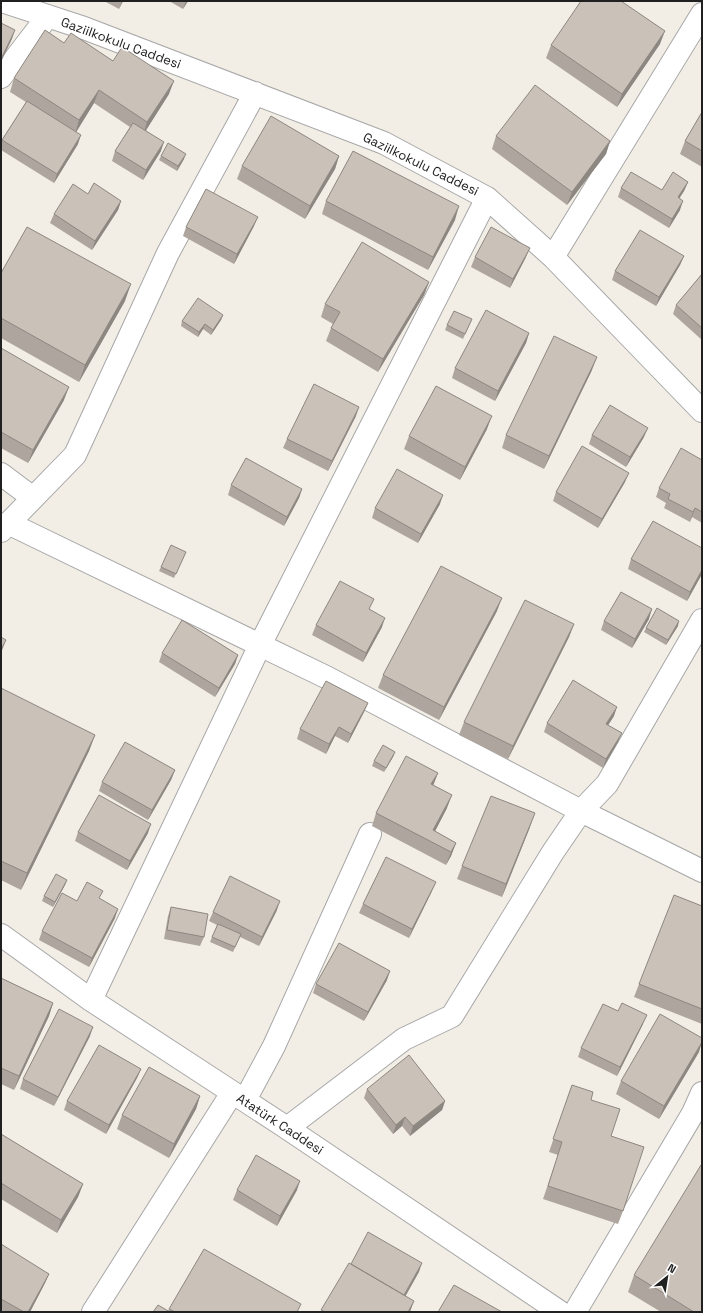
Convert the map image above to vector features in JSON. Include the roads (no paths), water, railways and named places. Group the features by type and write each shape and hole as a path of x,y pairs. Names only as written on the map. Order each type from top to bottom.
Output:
{"street":[{"name":"Gaziilkokulu Caddesi","path":"2,1 84,28 384,143 487,198 553,256 702,411"},
{"path":"553,256 702,14"},
{"path":"1,77 48,16"},
{"path":"255,93 168,253 75,455 4,527 328,678 581,811 702,871"},
{"path":"91,1000 260,645 487,198"},
{"path":"1,474 33,498"},
{"path":"287,1128 404,1039 452,1016 553,852 581,811 607,784 702,620"},
{"path":"93,1312 274,1046 370,834"},
{"name":"Atatürk Caddesi","path":"1,935 91,1000 287,1128 560,1312"},
{"path":"575,1312 689,1120 702,1093"}]}
